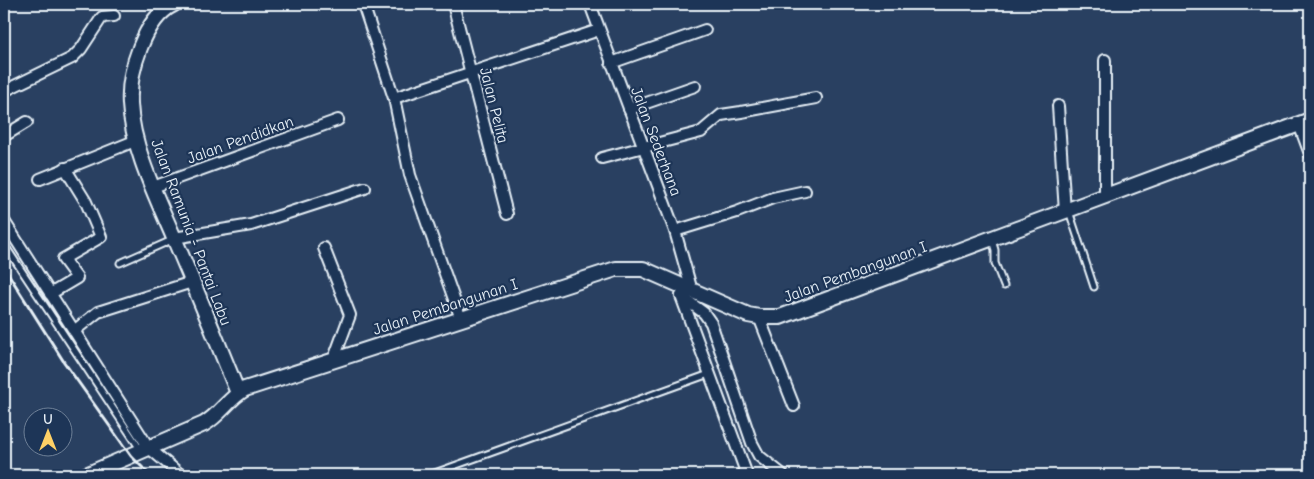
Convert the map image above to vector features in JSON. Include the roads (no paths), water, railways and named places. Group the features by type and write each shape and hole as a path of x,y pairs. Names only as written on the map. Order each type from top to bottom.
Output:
{"main road":[{"name":"Jalan Ramunia - Pantai Labu","path":"165,6 152,24 136,58 130,103 137,140 153,187 238,393"},
{"name":"Jalan Pembangunan I","path":"238,393 616,269 643,269 683,290 759,317 780,317 992,240 1305,122"},
{"path":"90,474 212,419 238,393"}],"street":[{"path":"363,4 394,98 410,175 461,319"},
{"name":"Jalan Pelita","path":"453,4 507,214"},
{"name":"Jalan Sederhana","path":"590,4 598,30 675,231 683,290 710,374 747,475"},
{"path":"4,91 72,58 81,49 102,17 114,16"},
{"path":"394,98 598,30"},
{"path":"611,62 705,30"},
{"path":"1105,60 1105,197"},
{"path":"629,110 695,86"},
{"path":"602,158 701,132 721,115 729,112 741,112 816,98"},
{"path":"1058,106 1067,211"},
{"name":"Jalan Pendidkan","path":"153,187 338,120"},
{"path":"4,136 27,122"},
{"path":"1305,122 1310,154"},
{"path":"40,179 137,140"},
{"path":"50,294 77,278 63,259 101,237 90,208 65,168"},
{"path":"174,238 251,225 365,188"},
{"path":"675,231 737,212 773,198 805,191"},
{"path":"4,221 74,331 101,382 145,450 181,475"},
{"path":"324,248 350,315 333,361"},
{"path":"74,331 98,312 192,282"},
{"path":"683,290 711,323 752,443 759,456 783,475"},
{"path":"759,317 794,406"}],"lane":[{"path":"1067,211 1094,287"},
{"path":"120,263 174,238"},
{"path":"992,240 995,263 1004,286"},
{"path":"4,244 101,382"},
{"path":"430,475 710,374"}],"railway":[{"path":"4,267 64,362 131,456 150,475"}]}
